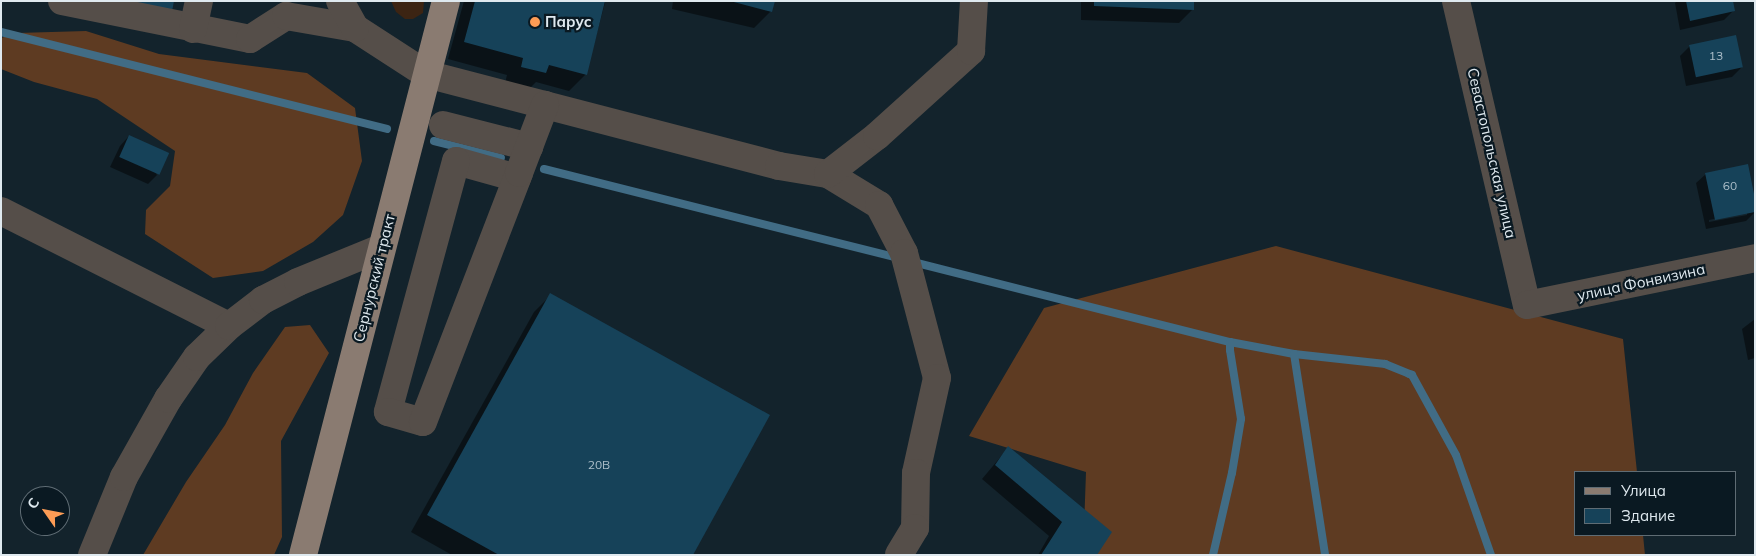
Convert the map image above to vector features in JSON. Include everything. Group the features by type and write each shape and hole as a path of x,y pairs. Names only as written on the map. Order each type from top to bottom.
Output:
{"main road":[{"name":"Сернурский тракт","path":"302,555 446,1"}],"street":[{"path":"193,29 199,1"},
{"path":"340,1 355,28"},
{"path":"828,174 877,136 971,51 974,1"},
{"name":"Севастопольская улица","path":"1456,1 1527,305"},
{"path":"74,2 193,29 250,39 286,16 355,28 426,74 779,166 828,174 879,205 907,262 937,378 916,473 915,528 899,555"},
{"path":"516,178 456,161 388,412 422,422 545,105"},
{"path":"443,125 529,147"},
{"path":"1,211 229,326"},
{"path":"92,555 124,478 168,399 198,357 229,326 263,300 298,282 381,248"},
{"name":"улица Фонвизина","path":"1527,305 1755,258"}],"shaded area":[{"path":"391,1 424,1 423,13 413,19 405,19 396,12"},
{"path":"86,31 159,54 307,73 355,108 362,161 343,215 313,242 263,271 213,278 145,234 146,210 170,186 175,151 97,99 34,82 1,69 1,38 17,33"},
{"path":"1276,246 1623,339 1637,471 1574,471 1574,536 1643,536 1645,555 1083,555 1086,472 969,436 1044,308"},
{"path":"310,325 329,353 281,441 282,537 274,555 143,555 186,482 225,425 253,373 285,327"}],"building":[{"path":"121,1 174,1 171,17"},
{"name":"Парус","path":"475,1 605,1 587,75 549,65 546,73 521,67 523,58 464,42"},
{"path":"730,1 775,1 772,12"},
{"path":"1094,1 1194,1 1194,10 1094,6"},
{"path":"1686,1 1733,1 1735,11 1690,21"},
{"path":"1736,35 1743,67 1696,77 1689,45"},
{"path":"129,135 169,153 159,175 119,157"},
{"path":"1748,164 1755,199 1755,212 1715,220 1705,173"},
{"path":"550,293 770,415 693,555 499,555 427,515"},
{"path":"1008,446 1112,532 1097,555 1041,555 1062,522 995,465"}],"waterway":[{"path":"1,32 387,129"},
{"path":"434,141 501,158"},
{"path":"544,169 899,258"},
{"path":"913,262 1230,342 1294,354 1385,364 1412,375"},
{"path":"1213,555 1232,473 1241,419 1230,342"},
{"path":"1294,354 1325,555"},
{"path":"1409,374 1412,375 1456,455 1491,555"}],"place":[{"name":"Парус","path":"535,22"}]}
